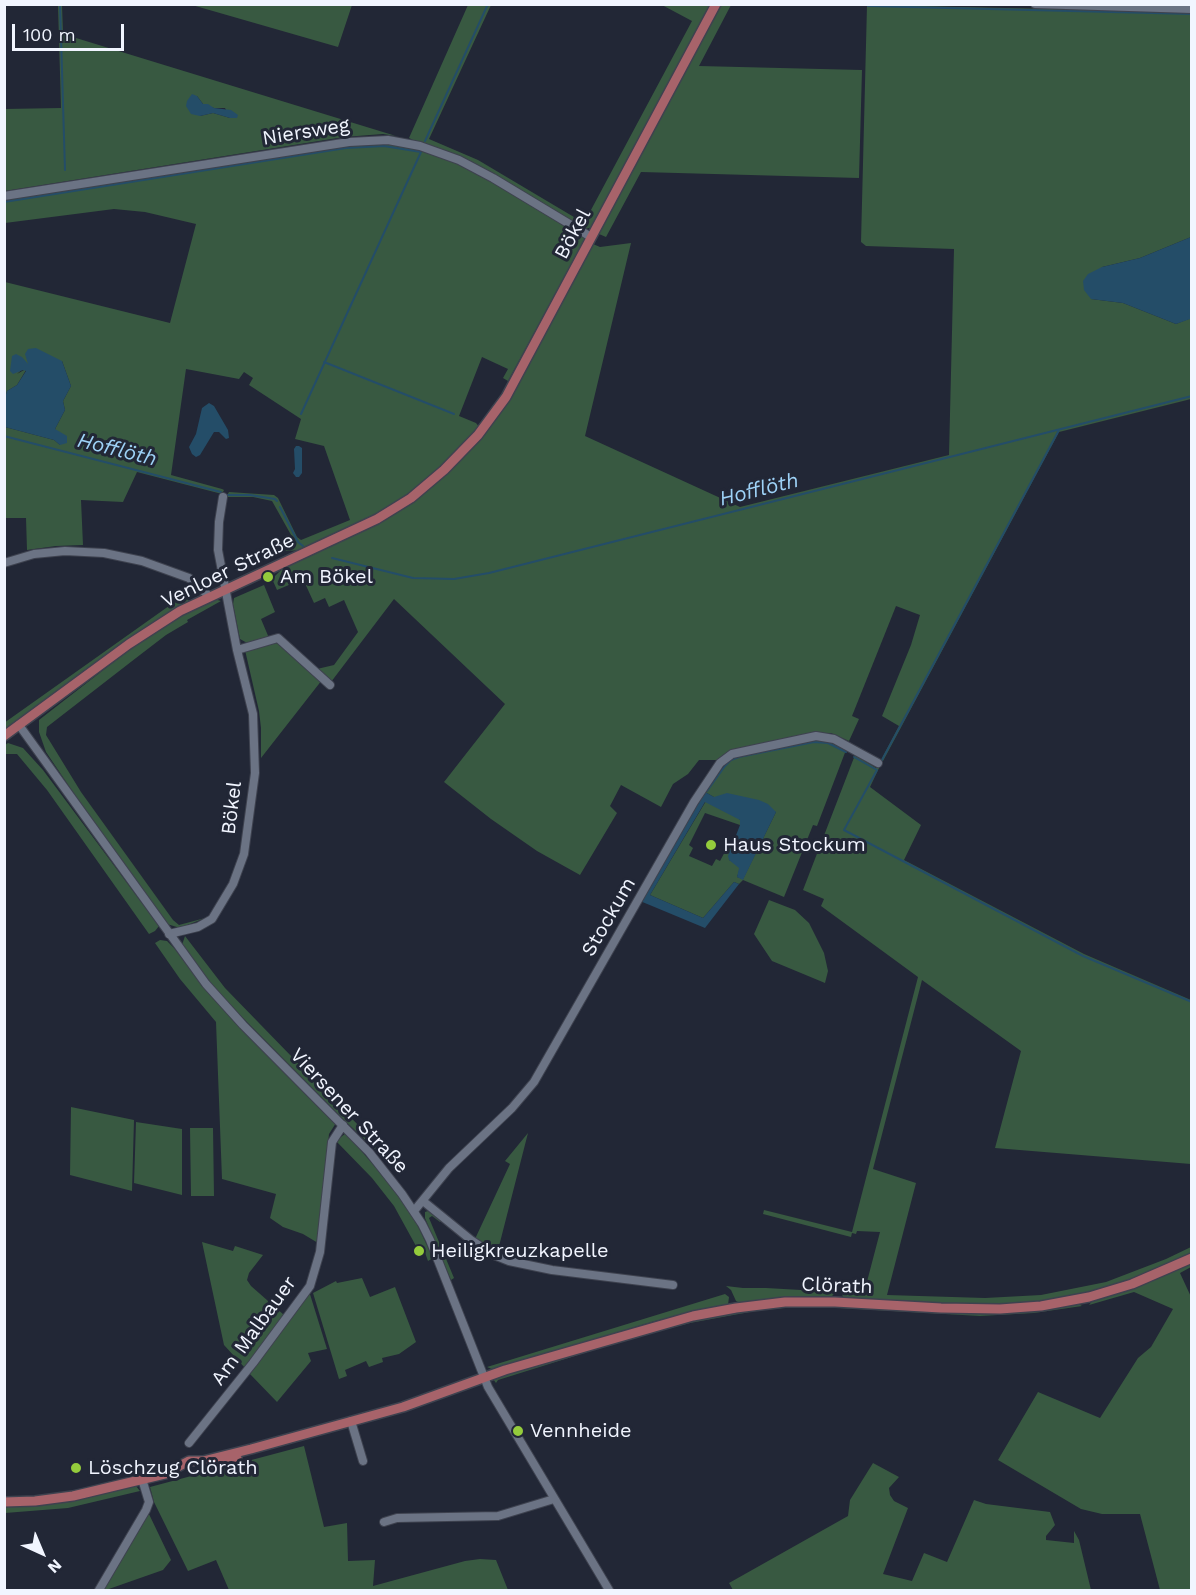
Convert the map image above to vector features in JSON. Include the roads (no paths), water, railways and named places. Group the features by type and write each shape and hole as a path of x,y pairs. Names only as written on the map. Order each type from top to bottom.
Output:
{"main road":[{"name":"Bökel","path":"444,470 478,435 506,397 716,4"},
{"name":"Venloer Straße","path":"4,736 129,644 180,611 377,519 411,498 444,470"},
{"name":"Clörath","path":"484,1377 679,1319 736,1308 795,1302 1000,1309 1041,1306 1089,1297 1132,1284 1191,1258"},
{"path":"4,1502 35,1502 73,1497 168,1472 189,1461 203,1461 251,1449 418,1402 484,1377"}],"street":[{"path":"1035,4 1191,9"},
{"name":"Niersweg","path":"4,196 349,142 388,140 420,146 459,160 486,173 591,237"},
{"name":"Bökel","path":"169,934 198,927 212,919 233,884 244,854 255,773 253,714 237,650 218,540 223,497"},
{"path":"4,563 34,554 65,551 104,553 142,561 189,578 209,596"},
{"path":"237,650 278,638 330,685"},
{"name":"Viersener Straße","path":"20,725 169,934 222,1003 343,1125 385,1171 414,1211 439,1261 484,1377 609,1590"},
{"name":"Stockum","path":"414,1211 449,1168 512,1108 534,1082 693,802 720,763 732,754 816,736 834,738 878,763"},
{"name":"Am Malbauer","path":"189,1443 253,1363 310,1286 320,1252 332,1142 343,1125"},
{"path":"423,1201 471,1240 509,1261 552,1270 673,1285"},
{"path":"351,1421 363,1461"},
{"path":"99,1590 146,1510 148,1502 142,1479"},
{"path":"384,1522 397,1518 498,1516 554,1499"}],"water":[{"path":"192,94 197,96 203,104 231,110 238,115 237,118 213,113 200,116 191,114 186,106"},
{"path":"1191,237 1192,318 1190,319 1176,324 1123,303 1091,299 1084,290 1083,281 1088,274 1102,267 1140,258"},
{"path":"36,348 62,361 71,386 63,401 65,410 55,429 67,436 67,443 60,445 54,440 5,427 7,391 17,385 26,371 13,374 10,371 12,356 16,354 22,357 28,364 25,354 28,349"},
{"path":"209,403 214,406 228,430 229,438 226,439 219,432 214,432 200,455 196,457 189,447 196,434 202,408"},
{"path":"296,446 302,448 302,473 299,477 293,473"},
{"path":"705,792 714,797 727,793 759,800 768,804 776,812 743,880 737,877 739,868 729,860 728,856 740,820 705,802 650,895 703,918 734,882 739,884 705,928 640,901"}],"waterway":[{"path":"60,4 65,170"},
{"path":"425,141 488,4"},
{"path":"823,4 863,5"},
{"path":"868,6 1192,14"},
{"path":"4,202 346,148 384,146 421,152 301,414"},
{"path":"324,362 454,414"},
{"name":"Hofflöth","path":"332,558 413,578 454,579 489,573 1192,396"},
{"path":"882,760 1059,430"},
{"name":"Hofflöth","path":"4,436 221,492"},
{"name":"Hofflöth","path":"228,495 250,495 277,501"},
{"name":"Hofflöth","path":"280,507 298,542 303,546"},
{"path":"707,791 725,766 731,760 739,757 814,742 828,743 846,752"},
{"path":"854,757 877,770 844,830 1083,956 1192,1002"}],"place":[{"name":"Am Bökel","path":"268,577"},
{"name":"Haus Stockum","path":"711,845"},
{"name":"Heiligkreuzkapelle","path":"419,1251"},
{"name":"Vennheide","path":"518,1431"},
{"name":"Löschzug Clörath","path":"76,1468"}]}
